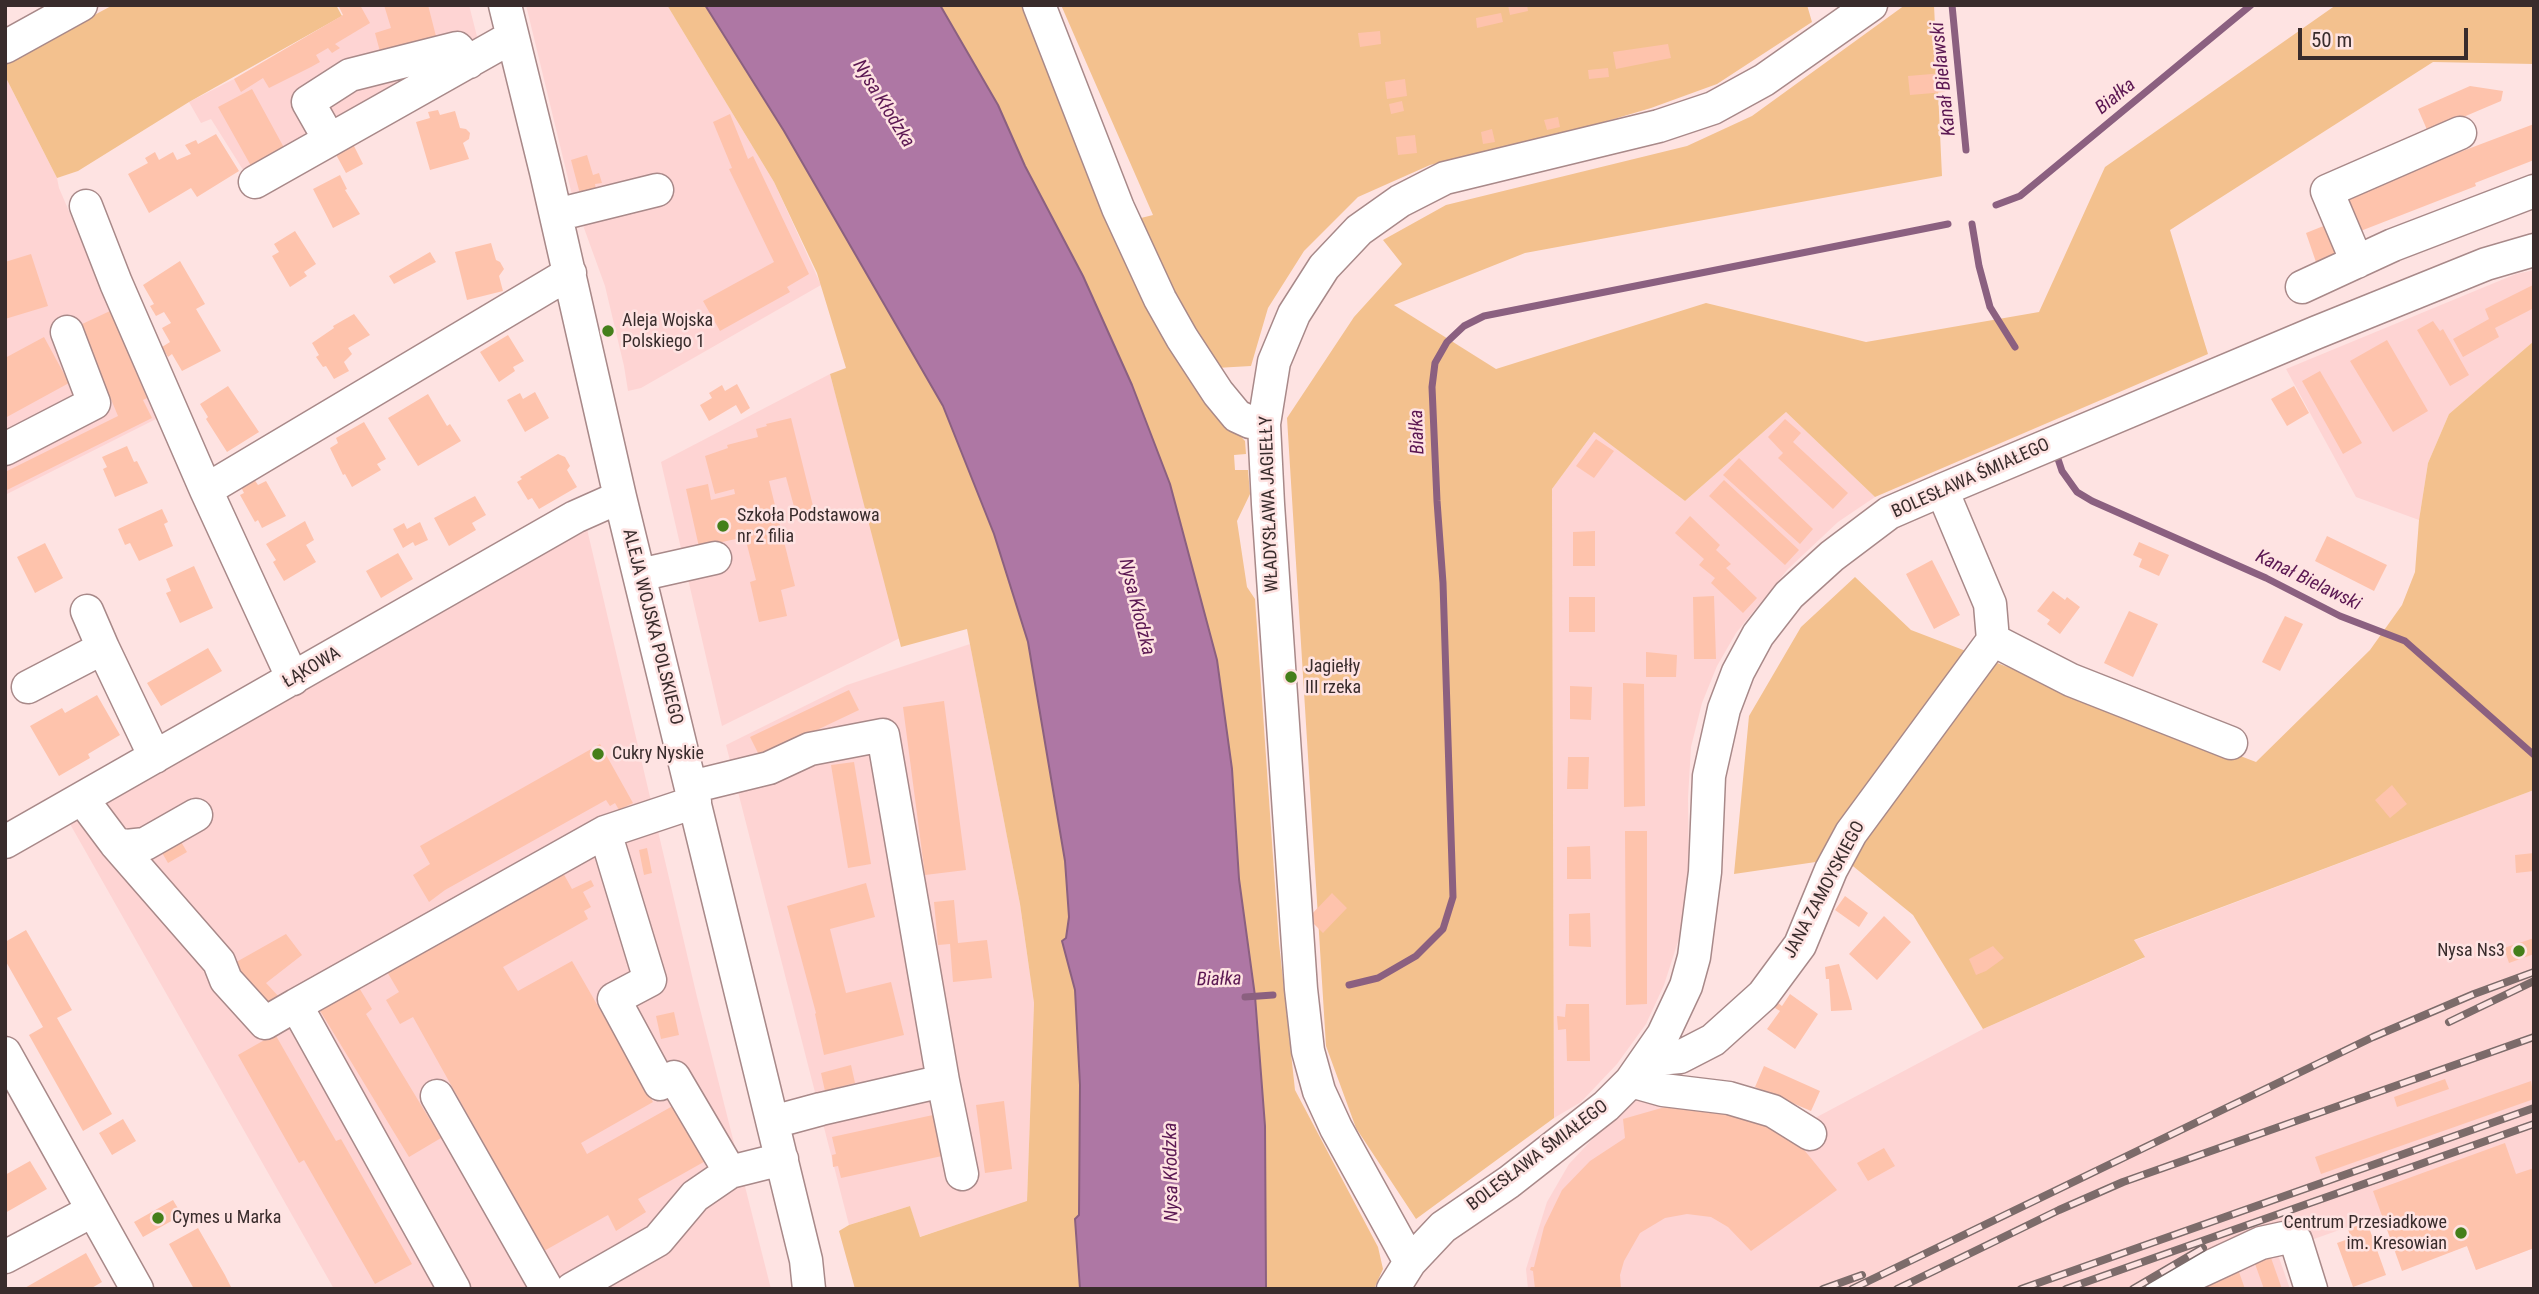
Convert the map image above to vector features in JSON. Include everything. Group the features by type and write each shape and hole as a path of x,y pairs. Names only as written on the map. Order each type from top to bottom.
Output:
{"street":[{"path":"5,47 81,5"},
{"name":"ALEJA WOJSKA POLSKIEGO","path":"505,5 570,273 620,497 806,1260 808,1289"},
{"path":"1039,5 1118,208 1166,309 1204,371 1237,416 1264,424"},
{"name":"WŁADYSŁAWA JAGIEŁŁY","path":"1409,1262 1336,1128 1319,1091 1308,1052 1301,989 1264,424 1274,362 1303,297 1324,267 1378,215 1445,178 1659,127 1713,108 1764,80 1871,5"},
{"path":"255,182 512,37"},
{"path":"329,139 308,102 351,75 457,48 469,62"},
{"path":"2357,262 2327,191 2460,133"},
{"path":"556,215 657,190"},
{"path":"2302,287 2393,245 2534,191"},
{"path":"86,206 116,283 206,490 292,679"},
{"path":"2496,206 2524,253"},
{"name":"BOLESŁAWA ŚMIAŁEGO","path":"1393,1289 1409,1262 1443,1227 1509,1182 1606,1106 1639,1070 1663,1035 1686,986 1694,957 1705,872 1709,776 1724,709 1738,672 1758,635 1789,595 1832,556 1889,513 2315,333 2486,264 2524,253"},
{"path":"206,490 570,273"},
{"path":"5,449 94,403 67,332"},
{"path":"1942,490 1990,604 1993,639 2071,680 2231,743"},
{"name":"ŁĄKOWA","path":"5,842 83,800 575,517 620,497"},
{"path":"639,575 715,558"},
{"path":"87,611 155,757"},
{"name":"JANA ZAMOYSKIEGO","path":"1639,1070 1713,1041 1763,995 1800,944 1831,870 1852,833 1993,639"},
{"path":"28,687 103,648"},
{"path":"83,800 117,844 219,961 226,980 265,1023 605,832 693,794 769,768 810,749 883,735 943,1081 962,1174"},
{"path":"117,844 145,844 196,815"},
{"path":"605,832 650,980 614,999 660,1084 674,1077 730,1172"},
{"path":"296,1005 454,1289"},
{"path":"5,1053 137,1289"},
{"path":"1639,1070 1663,1090 1729,1098 1773,1111 1810,1134"},
{"path":"773,1122 943,1081"},
{"path":"437,1096 547,1289"},
{"path":"572,1289 658,1240 695,1196 730,1172 782,1159"},
{"path":"5,1257 93,1211"},
{"path":"2162,1289 2261,1243 2284,1238 2296,1241 2311,1289"}],"shaded area":[{"path":"113,5 336,5 342,16 189,102 78,171 57,178 5,76 5,63"},
{"path":"361,5 469,5 484,64 257,192 211,119 201,123 189,102"},
{"path":"526,5 667,5 774,182 821,285 641,388 628,391 605,286 572,195"},
{"path":"667,5 705,5 784,131 943,406 994,534 1028,642 1065,861 1069,917 1066,938 1062,941 1075,990 1080,1085 1079,1216 1075,1219 1080,1289 855,1289 839,1231 849,1225 910,1206 920,1237 1027,1201 1034,1003 1020,904 967,629 901,647 830,374 846,368 817,273 774,182"},
{"path":"940,5 1028,5 1207,400 1245,441 1246,454 1234,455 1235,470 1248,470 1250,494 1237,521 1247,587 1255,599 1279,943 1295,1090 1378,1247 1383,1269 1374,1289 1266,1289 1265,1126 1255,996 1239,879 1232,769 1217,660 1170,484 1132,385 1083,276 1025,166 998,105"},
{"path":"1061,5 1807,5 1812,22 1717,84 1587,127 1430,165 1358,197 1304,251 1268,308 1251,366 1216,368 1155,264 1137,219 1153,215"},
{"path":"1905,5 1934,5 1942,176 1525,253 1394,305 1496,369 1706,303 1866,342 2039,312 2105,167 2336,5 2534,5 2534,64 2433,62 2170,230 2208,354 1875,497 1786,412 1685,501 1594,432 1552,489 1554,1118 1416,1219 1356,1128 1326,1046 1287,418 1354,317 1402,264 1383,240 1446,205 1687,146 1752,116"},
{"path":"5,76 57,178 158,418 5,495"},
{"path":"2534,270 2534,341 2449,414 2428,463 2419,520 2356,497 2286,369 2516,274"},
{"path":"2534,341 2534,790 2134,940 2145,957 1983,1029 1913,915 1843,858 1734,874 1749,716 1801,627 1855,577 1911,630 2256,762 2370,650 2402,605 2415,572 2419,520 2428,463 2449,414"},
{"path":"830,374 900,638 722,726 661,462"},
{"path":"1786,412 1875,497 1838,522 1788,569 1736,633 1717,666 1702,703 1691,747 1688,798 1689,880 1684,923 1664,985 1646,1024 1617,1064 1581,1102 1554,1118 1552,489 1594,432 1685,501"},
{"path":"587,529 697,997 771,1289 334,1289 70,824"},
{"path":"970,644 1020,904 1034,1003 1027,1202 919,1237 910,1206 849,1225 726,745 847,685"},
{"path":"2534,790 2534,1248 2476,1270 2467,1246 2436,1257 2382,1215 2277,1252 2290,1289 1528,1289 1526,1269 1547,1202 1569,1164 1601,1130 1658,1078 1745,1086 1815,1118 1983,1029 2144,958 2133,941"}],"water":[{"name":"Nysa Kłodzka","path":"705,5 940,5 998,105 1025,166 1083,276 1132,385 1170,484 1217,660 1232,769 1239,879 1255,996 1265,1126 1266,1289 1080,1289 1075,1219 1079,1215 1080,1085 1075,990 1062,941 1066,938 1069,917 1065,861 1028,642 994,534 943,406 784,131"}],"building":[{"path":"338,5 360,5 370,23 335,44 340,48 332,53 328,48 316,55 320,62 311,67 269,88 263,78 241,92 234,79 343,15"},
{"path":"384,5 428,5 438,44 382,59 375,33 391,28"},
{"path":"1508,5 1527,5 1528,11 1510,15"},
{"path":"1501,13 1503,22 1477,28 1476,18"},
{"path":"1380,31 1381,44 1360,47 1358,33"},
{"path":"1668,44 1671,58 1616,69 1613,52"},
{"path":"1608,68 1609,77 1589,79 1588,70"},
{"path":"1944,73 1945,92 1910,95 1908,76"},
{"path":"1405,79 1407,96 1387,99 1385,82"},
{"path":"2470,86 2503,91 2501,101 2428,132 2418,109"},
{"path":"252,89 288,155 255,173 218,107"},
{"path":"1402,101 1404,111 1391,114 1389,104"},
{"path":"438,110 440,115 455,111 460,128 470,133 469,139 463,143 469,159 430,170 416,122 430,118 428,112"},
{"path":"730,114 748,159 753,156 809,274 787,287 790,292 720,331 703,301 774,262 729,169 732,168 713,122"},
{"path":"1558,117 1560,127 1547,130 1544,120"},
{"path":"2534,124 2534,160 2475,183 2476,186 2358,232 2345,199"},
{"path":"1492,129 1495,142 1483,144 1481,132"},
{"path":"216,134 239,171 197,197 191,188 149,213 128,174 148,163 145,158 155,152 159,160 173,152 177,160 191,154 185,145 196,140 198,144"},
{"path":"1415,135 1417,153 1398,155 1396,137"},
{"path":"351,140 363,164 346,173 333,149"},
{"path":"587,155 593,175 599,173 602,183 595,184 596,189 580,194 571,160"},
{"path":"340,175 347,189 345,190 360,214 333,228 313,189"},
{"path":"2326,225 2339,257 2317,265 2306,233"},
{"path":"295,231 316,264 304,272 307,276 290,287 272,256 279,252 274,244"},
{"path":"491,243 496,260 504,269 499,276 503,291 467,300 455,252"},
{"path":"430,252 436,262 394,284 389,276"},
{"path":"31,254 48,306 5,319 5,262"},
{"path":"180,261 205,304 196,309 221,351 182,371 172,354 168,357 162,347 170,342 162,328 171,323 164,312 156,316 150,306 154,304 143,285"},
{"path":"2533,285 2534,308 2495,328 2499,337 2463,357 2453,339 2489,319 2485,309"},
{"path":"110,311 147,398 143,400 152,418 5,491 5,472 118,416 80,325"},
{"path":"354,314 370,335 348,348 352,354 344,362 349,371 334,379 316,357 319,355 312,343"},
{"path":"2433,321 2440,331 2443,329 2469,375 2450,386 2417,330"},
{"path":"508,335 524,361 513,367 515,371 499,382 480,352"},
{"path":"44,337 69,383 5,418 5,358"},
{"path":"2387,340 2428,411 2393,432 2350,361"},
{"path":"2320,371 2362,443 2343,454 2302,381"},
{"path":"737,384 750,408 741,414 736,405 709,421 700,405 712,398 709,393 722,385 725,391"},
{"path":"228,386 259,432 227,452 206,419 208,417 200,404"},
{"path":"2294,386 2309,413 2287,426 2271,399"},
{"path":"535,392 549,418 525,432 507,400 520,393 523,399"},
{"path":"428,394 447,426 450,424 461,441 418,466 388,418"},
{"path":"791,418 814,510 796,514 786,477 769,481 795,586 781,590 787,616 759,622 750,582 756,580 745,537 699,547 686,489 708,484 711,500 735,494 734,489 715,494 705,456 728,448 727,445 758,437 756,429 767,426 766,424"},
{"path":"1785,419 1801,433 1793,442 1848,493 1833,509 1778,458 1783,453 1768,437"},
{"path":"364,422 386,459 377,464 381,470 352,487 330,448 338,443 336,438"},
{"path":"1596,439 1614,451 1594,478 1576,466"},
{"path":"127,446 148,483 115,497 103,469 107,467 102,457"},
{"path":"558,454 565,457 570,466 567,470 577,487 539,509 532,498 528,500 517,482 522,479 520,477"},
{"path":"1739,458 1813,529 1800,544 1723,475"},
{"path":"254,479 258,485 266,481 286,516 262,528 258,520 255,522 240,495 244,493 240,485"},
{"path":"1724,480 1799,550 1785,565 1709,496"},
{"path":"475,496 486,515 472,523 476,530 449,546 434,518"},
{"path":"162,509 168,522 164,524 173,546 139,561 130,543 125,545 118,529"},
{"path":"1690,516 1720,545 1716,550 1731,564 1726,568 1757,598 1743,613 1711,583 1715,578 1699,565 1704,559 1675,533"},
{"path":"305,521 314,540 306,545 316,562 284,581 266,544"},
{"path":"420,522 428,540 415,546 413,542 403,548 393,529 404,523 407,529"},
{"path":"1595,531 1595,566 1573,566 1573,532"},
{"path":"2327,536 2387,565 2374,591 2315,561"},
{"path":"2139,542 2169,555 2159,576 2139,567 2142,559 2133,555"},
{"path":"45,543 63,578 35,593 17,557"},
{"path":"398,553 413,579 381,598 366,571"},
{"path":"1932,560 1960,615 1934,629 1906,574"},
{"path":"194,566 213,608 180,623 166,593 171,591 166,579"},
{"path":"2053,591 2080,607 2060,634 2047,624 2050,620 2037,611"},
{"path":"1714,596 1716,659 1694,659 1693,597"},
{"path":"1569,597 1595,597 1595,632 1569,632"},
{"path":"2129,611 2158,624 2133,677 2104,663"},
{"path":"2285,616 2303,624 2280,671 2262,662"},
{"path":"208,648 222,671 161,706 147,683"},
{"path":"1646,652 1677,655 1676,677 1646,677"},
{"path":"1623,683 1644,684 1645,806 1624,807"},
{"path":"1570,686 1592,687 1591,720 1570,719"},
{"path":"849,690 859,710 760,757 750,737"},
{"path":"97,695 120,735 88,754 90,758 59,776 30,726 62,708 65,713"},
{"path":"944,701 966,870 925,875 903,707"},
{"path":"600,744 633,803 619,810 615,803 610,806 606,800 445,890 429,902 413,875 430,864 420,846"},
{"path":"1568,757 1589,757 1588,789 1567,789"},
{"path":"854,762 871,864 848,868 831,765"},
{"path":"2392,785 2407,804 2390,818 2375,800"},
{"path":"1625,831 1647,831 1647,1004 1626,1005"},
{"path":"176,833 187,852 168,863 157,844"},
{"path":"1590,846 1591,879 1567,879 1567,847"},
{"path":"647,848 652,873 644,875 639,850"},
{"path":"2534,853 2534,871 2516,873 2515,855"},
{"path":"562,871 572,889 591,880 594,886 583,892 591,907 584,911 588,919 503,967 518,991 572,961 653,1102 581,1143 587,1154 678,1103 709,1159 638,1199 646,1212 616,1231 608,1215 544,1251 413,1017 400,1024 386,1000 399,992 386,970"},
{"path":"866,883 875,917 830,929 846,993 891,982 904,1035 824,1055 816,1013 787,906"},
{"path":"1332,893 1347,908 1323,933 1308,918"},
{"path":"1845,896 1868,913 1859,927 1835,910"},
{"path":"954,900 958,943 987,940 992,978 953,982 950,944 938,945 934,902"},
{"path":"1590,913 1591,947 1569,946 1569,914"},
{"path":"1884,916 1911,942 1877,980 1849,954"},
{"path":"26,930 72,1010 57,1018 112,1114 83,1131 29,1035 43,1027 5,960 5,942"},
{"path":"286,934 302,955 266,983 281,999 271,1008 231,965"},
{"name":"Nysa Ns3","path":"2534,938 2534,954 2509,963 2504,948"},
{"path":"1993,946 2004,958 1976,975 1969,959"},
{"path":"1839,964 1852,1010 1831,1011 1829,979 1826,979 1825,967"},
{"path":"358,986 372,1009 366,1014 441,1138 409,1157 319,1009"},
{"path":"1790,994 1818,1014 1795,1049 1767,1029 1780,1011 1775,1008 1778,1003 1782,1006"},
{"path":"1566,1004 1589,1004 1590,1061 1567,1061 1566,1029 1558,1030 1557,1016 1565,1017"},
{"path":"674,1012 679,1035 661,1039 656,1016"},
{"path":"275,1034 336,1141 341,1139 412,1264 375,1284 304,1160 299,1163 238,1055"},
{"path":"851,1065 855,1083 825,1091 821,1073"},
{"path":"1764,1066 1820,1091 1811,1111 1755,1087"},
{"path":"2445,1079 2449,1089 2397,1107 2394,1097"},
{"path":"2531,1081 2534,1099 2321,1174 2315,1157"},
{"path":"1004,1101 1012,1169 985,1173 976,1105"},
{"path":"1672,1105 1721,1107 1765,1123 1805,1151 1837,1190 1751,1251 1728,1227 1711,1217 1687,1214 1665,1218 1640,1233 1624,1261 1620,1275 1621,1289 1535,1289 1533,1271 1530,1270 1534,1267 1544,1227 1562,1190 1590,1161 1625,1138 1623,1119"},
{"path":"933,1115 942,1156 841,1178 838,1166 833,1167 832,1155 836,1154 832,1137"},
{"path":"123,1119 136,1141 112,1155 99,1133"},
{"name":"Centrum Przesiadkowe im. Kresowian","path":"2505,1143 2516,1174 2534,1168 2534,1248 2476,1270 2467,1246 2402,1271 2373,1191"},
{"path":"1884,1148 1895,1166 1868,1181 1857,1163"},
{"path":"30,1161 47,1189 5,1213 5,1175"},
{"name":"Cymes u Marka","path":"173,1200 182,1215 143,1237 134,1222"},
{"path":"2367,1222 2386,1275 2353,1287 2337,1243 2351,1238 2348,1229"},
{"path":"198,1228 232,1289 194,1289 169,1244"},
{"path":"86,1253 102,1282 90,1289 23,1289"},
{"path":"2270,1255 2282,1289 2264,1289 2254,1261"},
{"path":"2239,1272 2245,1289 2199,1289 2213,1281"}],"waterway":[{"name":"Kanał Bielawski","path":"1952,5 1966,150"},
{"name":"Białka","path":"1996,205 2020,196 2251,5"},
{"name":"Białka","path":"1349,985 1378,978 1416,956 1443,929 1453,897 1443,583 1432,387 1435,363 1447,342 1464,326 1484,316 1948,224"},
{"name":"Kanał Bielawski","path":"1972,224 1990,307 2015,347"},
{"name":"Kanał Bielawski","path":"2058,459 2062,471 2077,492 2092,501 2266,578 2340,616 2405,641 2534,755"},
{"name":"Białka","path":"1245,997 1273,995"}],"railway":[{"path":"1852,1289 2373,1037 2534,972"},
{"path":"2449,1022 2534,981"},
{"path":"1897,1289 2123,1182 2534,1037"},
{"path":"2021,1289 2534,1108"},
{"path":"2066,1289 2534,1124"},
{"path":"2133,1289 2203,1248"},
{"path":"1823,1289 1862,1275"}],"place":[{"name":"Aleja Wojska Polskiego 1","path":"608,331"},
{"name":"Szkoła Podstawowa nr 2 filia","path":"723,526"},
{"name":"Jagiełły III rzeka","path":"1291,677"},
{"name":"Cukry Nyskie","path":"598,754"},
{"name":"Nysa Ns3","path":"2519,951"},
{"name":"Cymes u Marka","path":"158,1218"},
{"name":"Centrum Przesiadkowe im. Kresowian","path":"2461,1233"}]}
